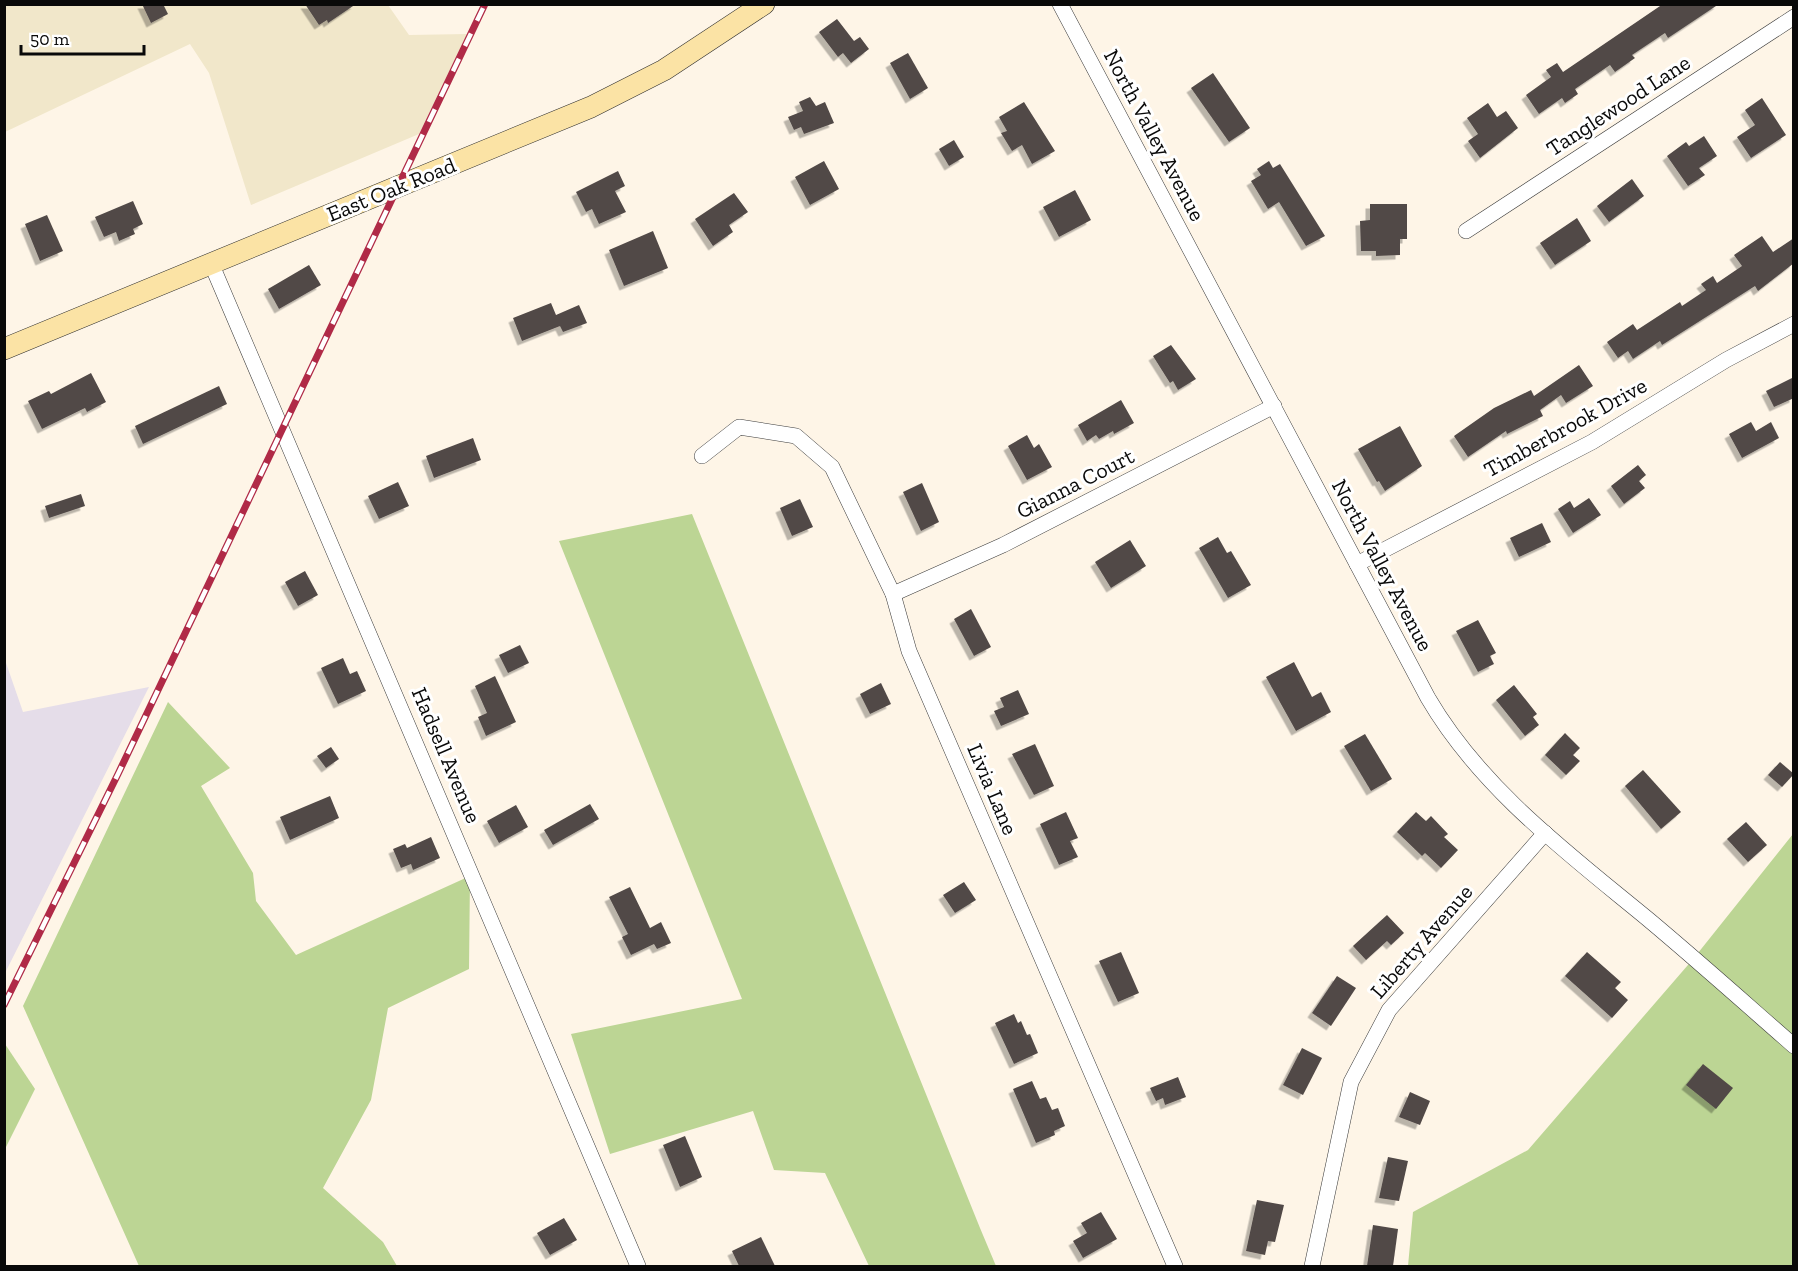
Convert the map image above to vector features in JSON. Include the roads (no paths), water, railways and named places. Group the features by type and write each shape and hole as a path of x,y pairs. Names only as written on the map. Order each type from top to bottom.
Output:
{"street":[{"name":"East Oak Road","path":"4,350 591,107 663,70 764,4"},
{"name":"North Valley Avenue","path":"1060,4 1428,698 1457,744 1545,833 1674,940 1794,1046"},
{"name":"Tanglewood Lane","path":"1466,231 1794,17"},
{"name":"Hadsell Avenue","path":"211,263 639,1266"},
{"name":"Timberbrook Drive","path":"1357,564 1592,442 1726,360 1794,324"},
{"name":"Gianna Court","path":"893,594 1004,545 1274,406"},
{"name":"Livia Lane","path":"702,456 739,427 796,436 832,467 893,594 909,651 1175,1266"},
{"name":"Liberty Avenue","path":"1312,1266 1351,1082 1389,1010 1545,833"}],"railway":[{"path":"4,1005 118,774 485,4"}]}
